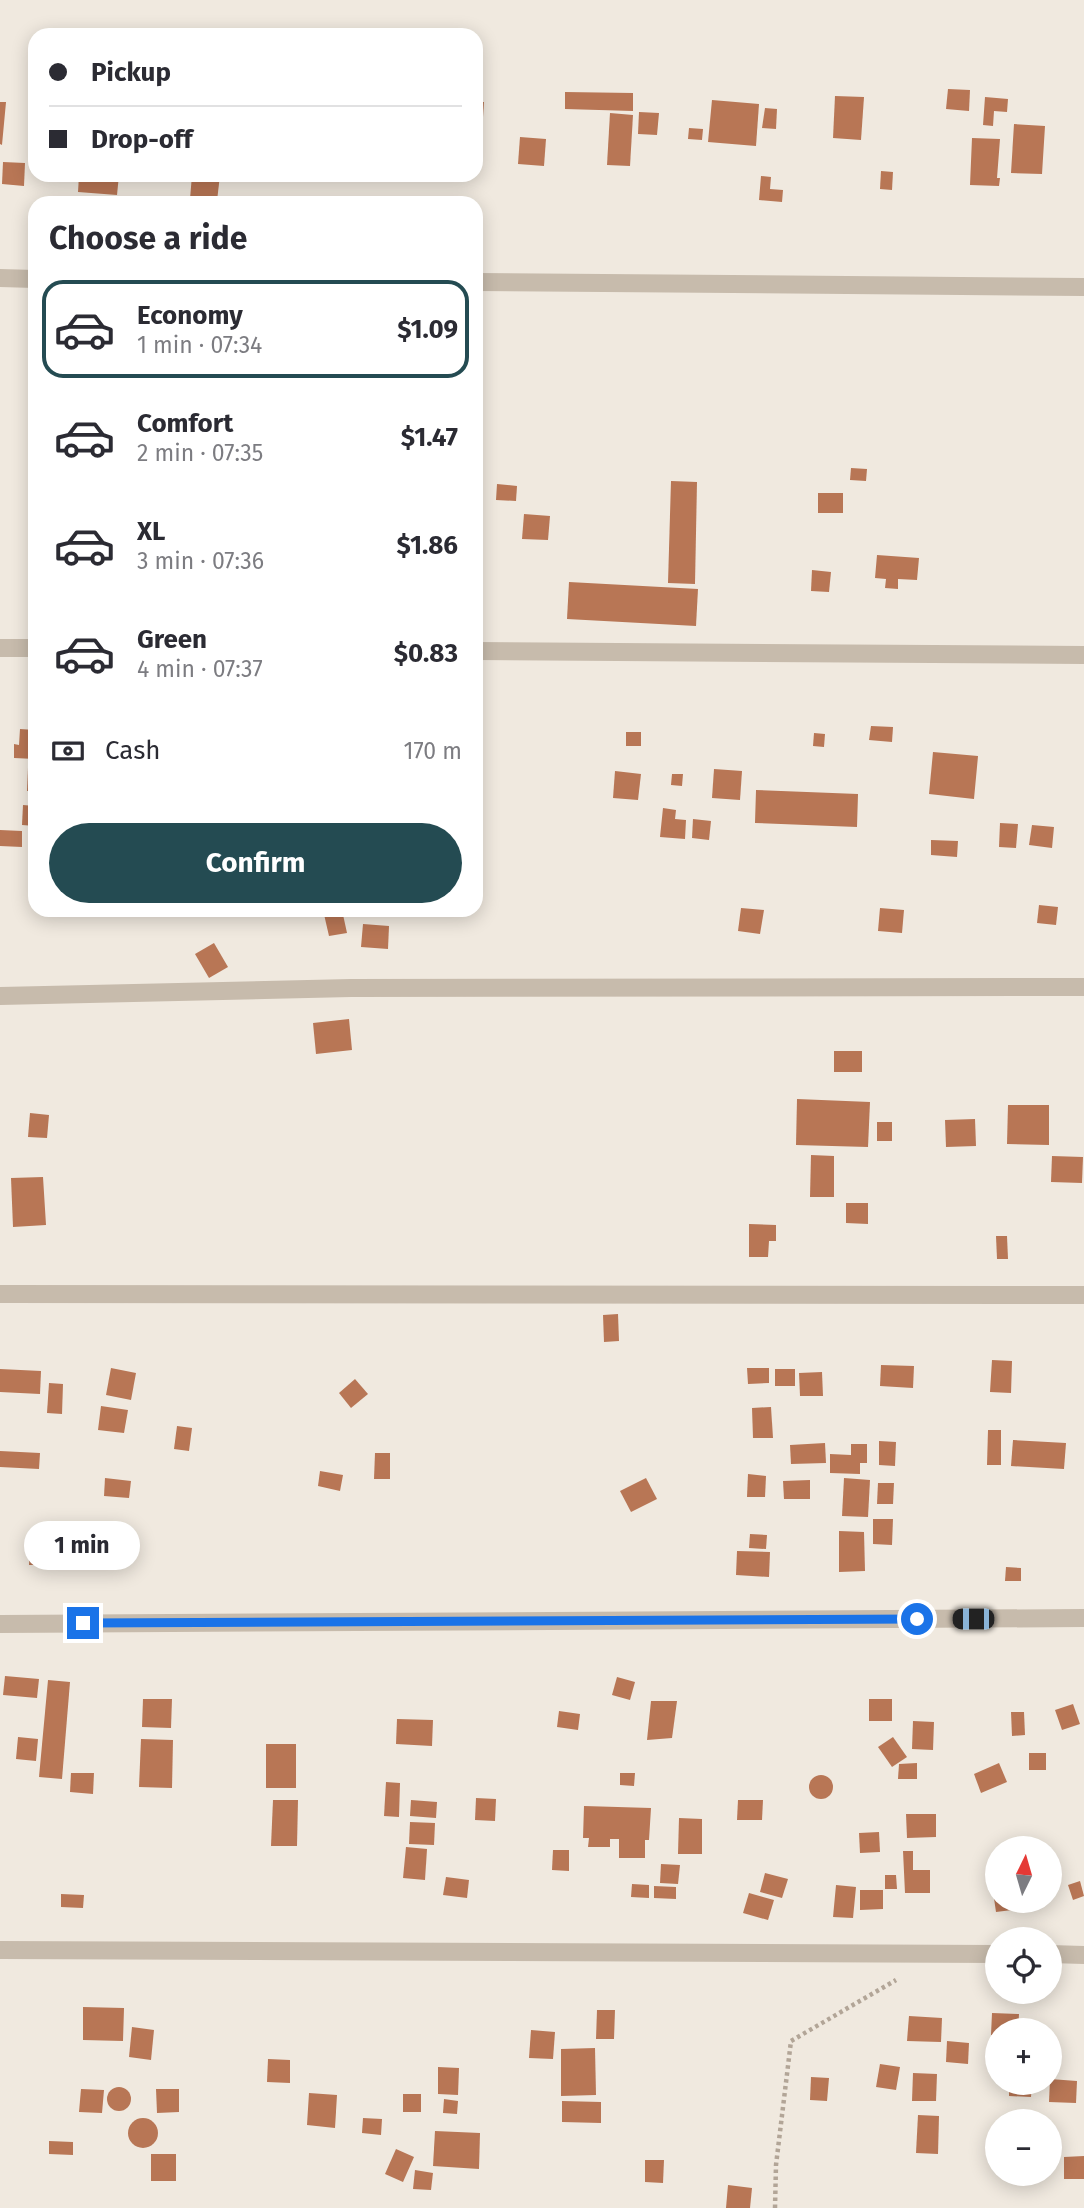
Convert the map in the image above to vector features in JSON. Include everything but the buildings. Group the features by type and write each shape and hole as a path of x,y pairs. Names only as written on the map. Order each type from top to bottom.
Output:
{"street":[{"path":"0,278 28,279"},
{"path":"483,282 1084,287"},
{"path":"0,648 28,649"},
{"path":"483,651 1084,655"},
{"path":"0,996 351,988 1084,986"},
{"path":"0,1294 1084,1295"},
{"path":"0,1624 1084,1618"},
{"path":"0,1950 985,1954"},
{"path":"1062,1954 1084,1955"}],"path":[{"path":"775,2208 776,2165 791,2041 942,1954"}],"route":[{"path":"83,1623 917,1619"}]}
